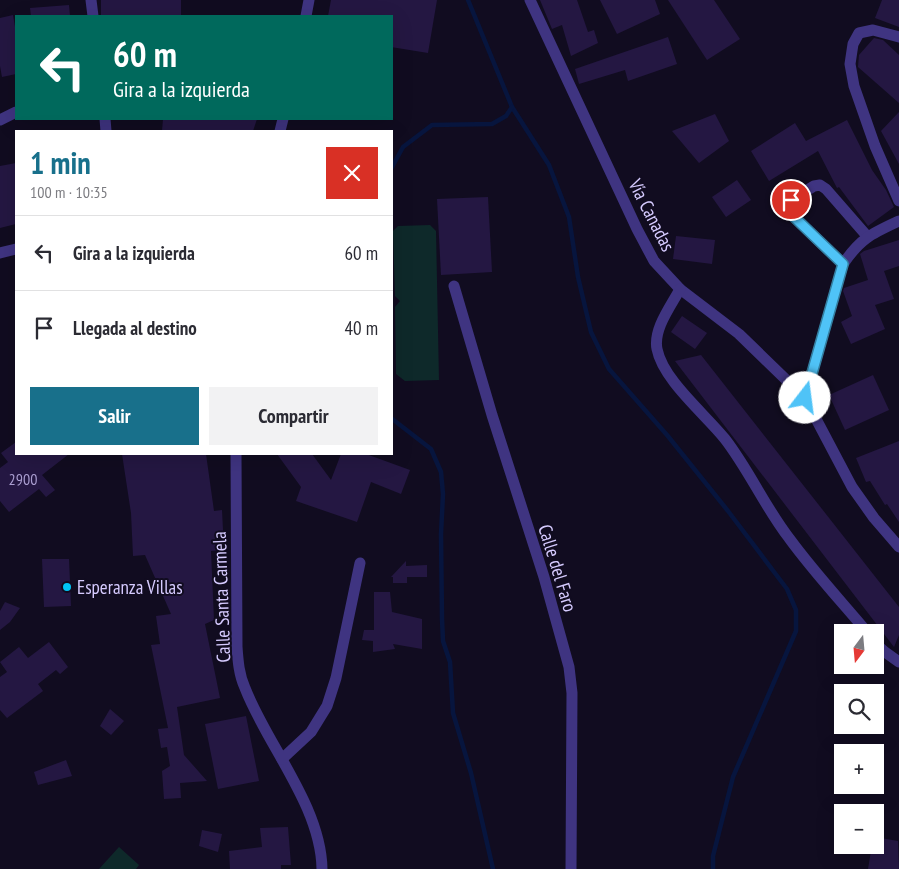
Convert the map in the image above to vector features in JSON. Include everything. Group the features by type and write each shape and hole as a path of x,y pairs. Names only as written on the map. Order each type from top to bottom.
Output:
{"street":[{"path":"91,0 93,15"},
{"path":"306,15 309,0"},
{"name":"Vía Canadas","path":"530,0 645,246 654,261 680,289 739,334 805,398 852,487 874,518 899,547"},
{"path":"899,37 873,30 859,33 853,44 850,64 854,86 875,146 899,201"},
{"path":"0,120 15,112"},
{"path":"843,264 791,214 789,207 791,200 814,186 820,185 867,236"},
{"path":"805,398 843,264 854,248 867,236 899,221"},
{"path":"0,253 15,249"},
{"name":"Calle del Faro","path":"454,286 492,415 544,577 569,667 572,692 571,869"},
{"path":"680,289 659,329 656,345 660,360 685,395 736,454 788,538 860,624"},
{"name":"Calle Santa Carmela","path":"236,455 236,647 238,664 244,687 309,814 320,849 322,869"},
{"path":"282,759 311,732 324,714 331,698 360,564"},
{"path":"884,651 899,662"}],"green space":[{"path":"430,225 436,231 439,380 405,381 396,374 395,307 400,301 395,296 393,231 398,226"},
{"path":"119,847 139,865 136,869 99,869"}],"building":[{"path":"101,0 181,0 181,15 101,15"},
{"path":"331,0 437,0 428,53 393,47 393,15 328,15"},
{"path":"540,0 577,0 588,32 594,30 598,43 571,56 562,25 552,29"},
{"path":"600,0 655,0 660,14 617,34"},
{"path":"668,0 714,0 740,39 707,60"},
{"path":"882,0 899,0 899,27 875,18"},
{"path":"69,5 70,15 31,15 30,8"},
{"path":"13,15 15,27 15,74 2,77 0,66 0,18"},
{"path":"668,37 677,64 628,81 625,70 579,84 575,69"},
{"path":"874,38 883,40 899,55 899,103 858,67 859,55"},
{"path":"899,112 899,164 881,131"},
{"path":"715,114 729,141 699,163 672,131"},
{"path":"163,120 257,120 253,130 162,130"},
{"path":"847,120 872,170 886,190 894,207 868,226 839,187 837,188 818,151 769,181 751,151 795,123 806,141"},
{"path":"15,163 15,224 0,228 0,166"},
{"path":"737,180 751,200 726,217 712,197"},
{"path":"488,197 492,272 441,275 437,199"},
{"path":"676,236 715,240 712,264 673,259"},
{"path":"899,240 899,266 884,271 894,299 875,305 885,329 851,344 841,322 852,316 843,291 844,288 868,280 860,254"},
{"path":"682,316 707,333 695,349 671,332"},
{"path":"701,355 899,607 899,635 894,647 884,634 884,624 876,624 675,361"},
{"path":"873,375 889,410 845,430 829,395"},
{"path":"899,441 899,522 887,504 885,505 870,481 866,482 856,458"},
{"path":"15,443 15,455 68,455 42,475 55,490 46,497 39,489 9,512 0,501 0,468 8,462 1,453"},
{"path":"122,455 206,455 214,511 222,510 224,550 211,551 214,620 205,624 220,698 177,707 184,755 207,781 180,783 181,798 164,799 162,771 170,766 167,747 161,748 158,729 168,728 151,645 160,644 156,616 171,614 145,555 133,556 131,513"},
{"path":"278,455 313,455 331,480 341,455 369,455 410,470 401,494 371,482 357,522 296,501 301,487"},
{"path":"42,559 69,559 71,606 44,607"},
{"path":"406,561 406,566 427,565 427,577 407,577 407,583 393,583 393,577 391,577"},
{"path":"374,592 390,592 392,612 422,619 422,649 393,644 395,649 373,652 373,641 362,640 364,630 374,630"},
{"path":"5,602 20,608 10,622 0,630 0,611"},
{"path":"49,642 68,667 60,674 56,670 38,684 43,691 7,718 0,710 0,677 7,672 0,662 19,647 28,658"},
{"path":"110,709 124,721 111,735 100,726"},
{"path":"246,716 259,781 218,789 205,724"},
{"path":"66,760 72,776 38,785 34,772"},
{"path":"288,827 291,865 281,865 281,869 230,869 229,851 262,847 260,828"},
{"path":"202,830 222,834 218,852 199,846"},
{"path":"884,839 898,841 899,869 868,869 870,854 884,854"}],"waterway":[{"path":"468,0 512,107 549,165 569,217 578,277 591,332 609,369 667,435 728,511 787,589 796,610 796,631 733,777 713,856 713,869"},
{"path":"393,165 403,147 432,125 492,124 506,116 512,107"},
{"path":"393,420 431,449 441,472 443,494 441,534 443,641 450,662 453,713 471,773 493,869"}],"place":[{"name":"Esperanza Villas","path":"67,587"}],"route":[{"path":"791,200 789,207 791,214 843,264 805,398"}]}
